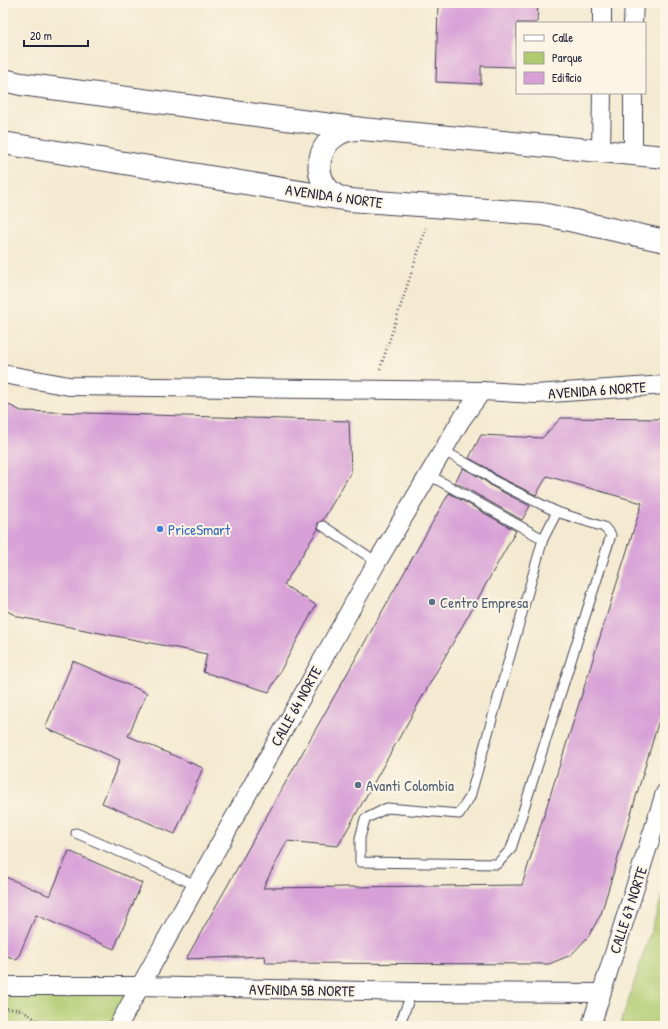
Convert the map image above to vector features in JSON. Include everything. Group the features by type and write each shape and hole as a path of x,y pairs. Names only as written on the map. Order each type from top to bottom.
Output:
{"main road":[{"path":"3,80 21,84 362,129 665,157"},
{"path":"349,200 340,198 327,188 320,172 319,164 321,155 329,140 343,131 362,129"},
{"name":"AVENIDA 6 NORTE","path":"3,143 349,200 542,214 665,241"}],"street":[{"path":"602,3 602,22"},
{"path":"634,3 634,22"},
{"path":"601,150 602,94"},
{"path":"633,94 633,153"},
{"name":"AVENIDA 6 NORTE","path":"3,374 69,386 482,391 536,394 665,385"},
{"name":"CALLE 64 NORTE","path":"118,1026 377,562 461,420 482,391"},
{"name":"CALLE 67 NORTE","path":"591,1026 665,793"},
{"name":"AVENIDA 5B NORTE","path":"3,986 140,986 412,992 601,993"}],"lane":[{"path":"444,451 484,473 496,482 557,512 604,527 611,535 511,849 497,864 360,862 360,838 365,819 387,808 459,814 470,797 543,539 557,512"},
{"path":"429,475 543,539"},
{"path":"323,526 377,562"},
{"path":"76,833 196,886"},
{"path":"400,1026 412,992"}],"path":[{"path":"378,374 432,206"},
{"path":"3,1008 22,1010 41,1023 42,1026"}],"green space":[{"path":"665,888 665,1026 620,1026"},
{"path":"3,986 140,986 118,1026 3,1026"}],"building":[{"path":"438,3 538,3 537,22 516,22 516,67 481,66 481,84 436,82"},
{"name":"PriceSmart","path":"3,402 21,411 349,421 351,472 323,520 318,523 318,529 284,585 316,605 269,692 203,672 207,654 19,617 3,609"},
{"name":"Centro Empresa","path":"561,418 665,419 665,700 601,914 588,937 571,955 549,964 266,963 265,956 186,959 449,493 516,531 338,846 287,841 263,888 522,885 642,503 547,476 536,495 499,477 469,458 481,435 542,438"},
{"path":"463,468 493,487 530,506 522,520 455,482"},
{"path":"73,661 147,693 128,736 203,768 175,834 102,803 120,760 45,728"},
{"path":"69,851 142,883 114,949 36,915 17,960 3,954 3,876 50,896"}],"place":[{"name":"PriceSmart","path":"160,529"},
{"name":"Centro Empresa","path":"432,602"},
{"name":"Avanti Colombia","path":"358,785"}]}
